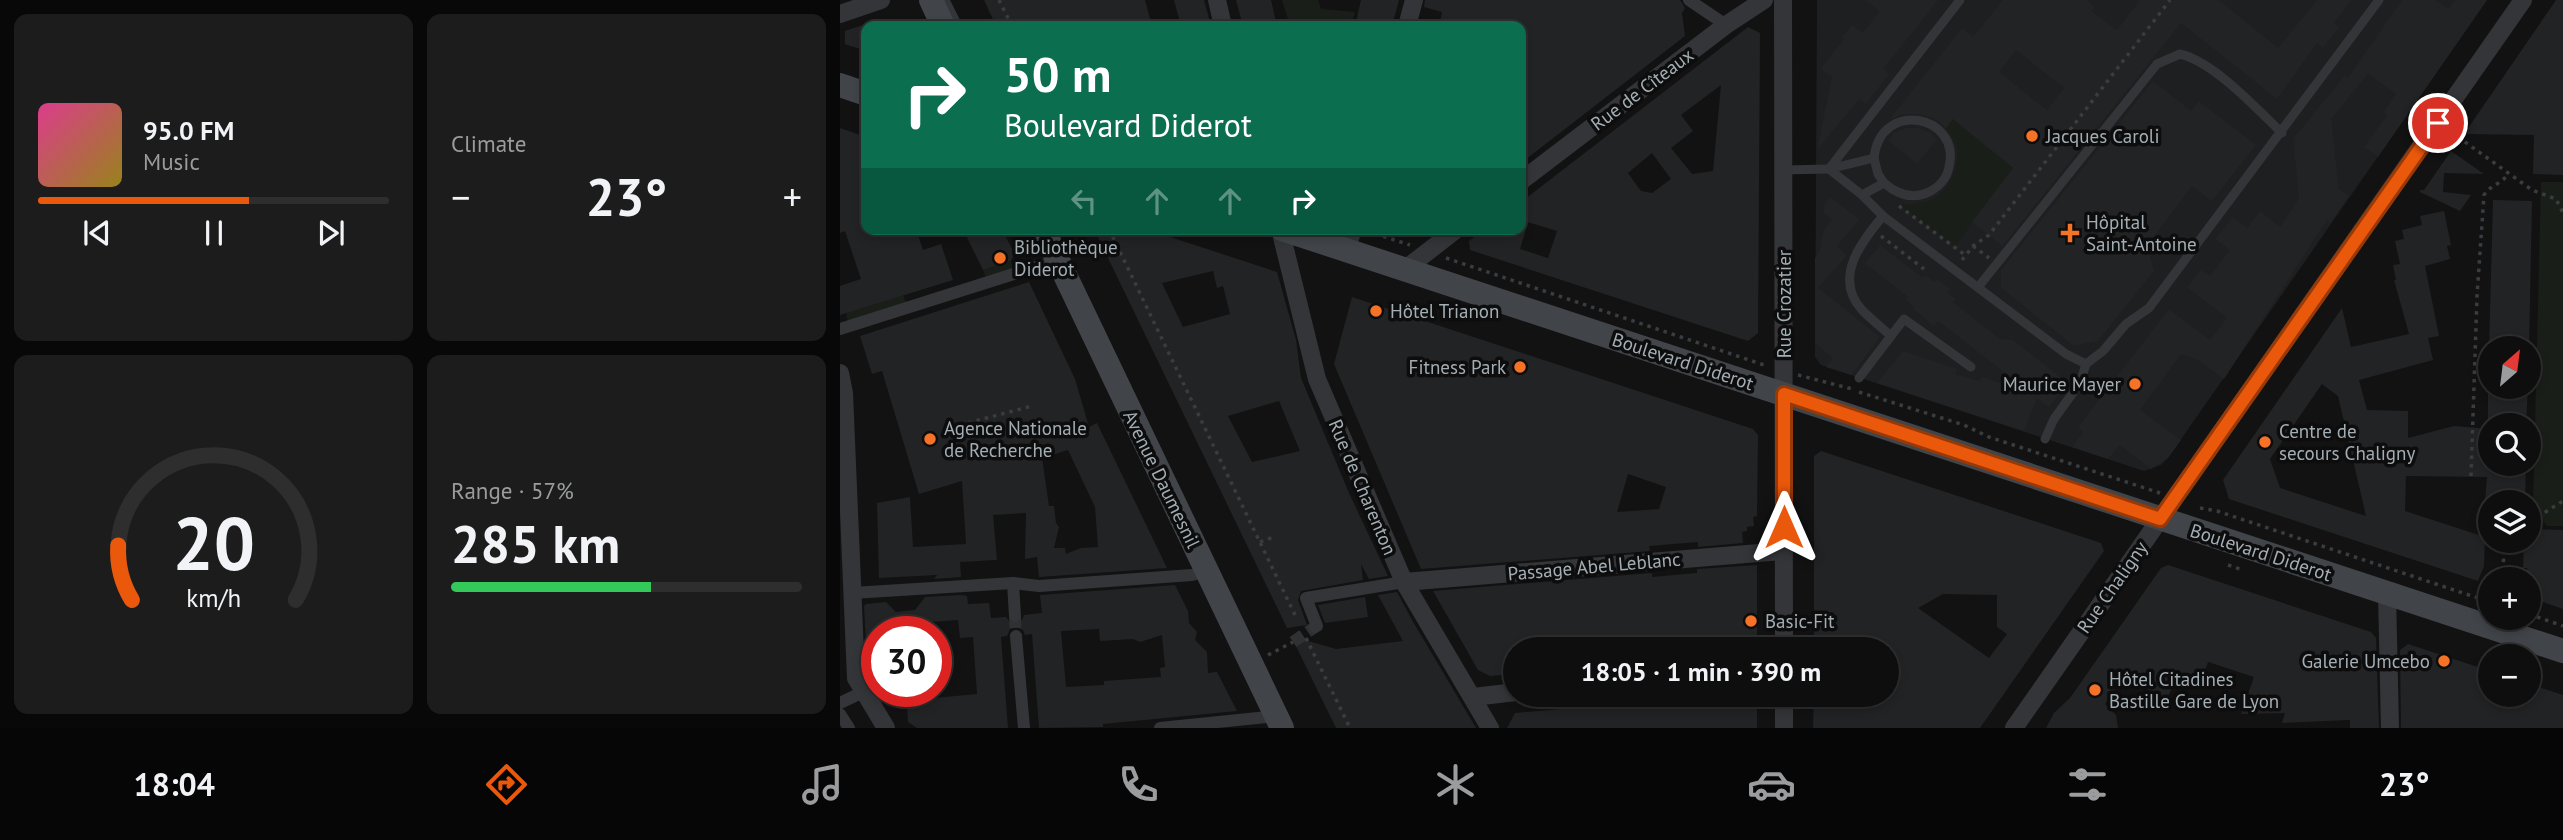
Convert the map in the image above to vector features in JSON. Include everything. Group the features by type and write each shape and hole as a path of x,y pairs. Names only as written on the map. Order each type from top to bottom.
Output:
{"main road":[{"path":"931,0 941,21"},
{"path":"840,85 861,92"},
{"name":"Avenue Daumesnil","path":"1046,235 1279,722"},
{"name":"Boulevard Diderot","path":"1319,235 1350,240 1404,270 2563,651"}],"street":[{"path":"840,14 881,0"},
{"path":"1217,0 1222,21"},
{"path":"1408,21 1414,0"},
{"path":"1689,0 1726,25"},
{"name":"Rue de Cîteaux","path":"1526,177 1726,25 1764,0"},
{"name":"Rue Crozatier","path":"1783,0 1784,637"},
{"name":"Rue Chaligny","path":"2014,728 2523,0"},
{"name":"Rue de Charenton","path":"1282,235 1317,379 1404,582 1490,728"},
{"path":"1404,270 1449,235"},
{"path":"840,329 1058,260"},
{"path":"840,373 844,393 856,678 861,688"},
{"name":"Passage Abel Leblanc","path":"1404,582 1784,551"},
{"path":"852,593 1013,583 1039,586 1192,575 1207,571"},
{"path":"1309,628 1317,626 1306,598 1404,582"},
{"path":"1013,583 1015,616"},
{"path":"2387,593 2390,728"},
{"path":"1016,636 1024,728"},
{"path":"840,704 861,693"},
{"path":"1473,696 1503,693"},
{"path":"873,707 886,728"},
{"path":"1783,728 1784,707"},
{"path":"840,714 849,728"},
{"path":"1160,728 1279,722"}],"lane":[{"path":"946,0 956,21"},
{"path":"1829,169 1960,0"},
{"path":"2045,439 2054,419 2080,383 2085,363 2103,351 2126,324 2149,309 2379,0"},
{"path":"1979,286 2157,64 2180,54 2200,61 2250,102 2282,133"},
{"path":"1908,120 1930,123 1944,136 1951,155 1948,172 1943,181 1928,192 1913,195 1893,190 1884,183 1878,174 1874,158 1877,142 1883,133 1898,122 1908,120"},
{"path":"1784,170 1829,169 1874,158"},
{"path":"1829,169 1883,216 2066,354 2085,363"},
{"path":"1862,195 1884,183"},
{"path":"1883,216 1852,261 1849,282 1862,310 1891,336"},
{"path":"1859,378 1904,320 1971,367"}],"path":[{"path":"999,0 1010,21"},
{"path":"1954,269 1973,246 1989,235 2170,0"},
{"path":"2438,123 2508,174 2556,200 2563,213"},
{"path":"2471,476 2477,296 2484,195 2504,181 2508,174"},
{"path":"1874,228 1924,269"},
{"path":"1112,235 1296,617"},
{"path":"1379,235 1419,248"},
{"path":"1973,246 1996,263"},
{"name":"Boulevard Diderot","path":"1443,257 1749,358 1769,367"},
{"path":"1802,376 1964,425 1989,437 2160,492"},
{"path":"960,425 1032,406"},
{"path":"2541,515 2563,501"},
{"name":"Boulevard Diderot","path":"2195,507 2217,511 2478,597"},
{"path":"1260,542 1274,537"},
{"path":"2228,565 2240,569"},
{"path":"2541,618 2563,626"},
{"path":"1309,628 1350,728"},
{"path":"1268,655 1293,642"}],"shaded area":[{"path":"1282,0 1318,0 1321,9 1355,12 1352,21 1288,21"},
{"name":"Hôpital Saint-Antoine","path":"1817,0 2487,0 2168,458 2161,465 2144,471 1821,365 1815,357"},
{"path":"1950,116 2019,160 1955,246 1900,205 1933,199 1950,181 1956,168 1957,154 1956,145 1946,128"},
{"path":"2541,182 2563,182 2563,526 2547,526 2541,518 2541,490 2533,490 2534,476 2541,476 2541,413 2535,413 2536,399 2541,399 2541,336 2537,336"},
{"path":"1011,261 1014,270 986,278 983,270"},
{"path":"903,295 907,305 848,322 846,313"}],"building":[{"path":"984,0 1145,0 1151,21 994,21"},
{"path":"1174,0 1204,0 1210,21 1180,21"},
{"path":"1236,0 1271,0 1276,21 1242,21"},
{"path":"1361,0 1399,0 1393,21 1356,21"},
{"path":"1425,0 1680,0 1685,8 1682,13 1685,36 1526,159 1526,21 1440,21 1442,12 1424,7"},
{"path":"1866,0 1938,0 1883,69 1889,74 1866,104 1859,99 1817,150 1832,77 1821,68 1852,25 1863,33 1880,11"},
{"path":"2003,0 2087,0 2095,7 2091,11 2117,30 2140,0 2219,0 2278,48 2317,0 2352,0 2334,23 2339,27 2323,48 2317,43 2277,99 2181,23 2001,248 2001,245 1972,222 2013,168 1953,119 1946,128 1935,119 1919,114 1903,114 1889,120 1962,28 1973,37","holes":["2016,50 2064,88 2047,110 1999,72"]},
{"path":"2402,0 2435,0 2449,9 2455,0 2487,0 2378,157 2364,147 2387,115 2384,112 2396,94 2368,74 2331,119 2339,189 2349,196 2330,223 2327,220 2224,379 2196,359 2181,354 2140,410 2181,440 2168,458 2151,469 2120,445 2108,459 2072,447 2083,432 2078,427 2169,309 2210,340 2227,318 2187,287 2201,270 2210,276 2230,250 2215,239 2233,217 2247,228 2260,211 2280,227 2299,198 2293,139 2345,75 2348,78"},
{"path":"2556,0 2563,0 2563,175 2533,174 2534,135 2464,134"},
{"path":"861,26 861,49 845,44 845,31"},
{"path":"1748,27 1760,33 1758,333 1748,341 1470,250 1469,241 1477,235 1524,235 1520,249 1548,258 1557,231 1526,222 1526,198","holes":["1721,85 1713,171 1692,174 1671,148 1693,131 1681,115","1652,153 1671,179 1652,193 1641,191 1628,173"]},
{"path":"2153,81 2191,111 2199,101 2256,145 2212,201 2192,186 2147,246 2154,271 2098,341 2074,346 2001,288 2001,270"},
{"path":"840,128 861,135 861,235 918,235 923,250 941,244 953,280 840,315 840,286 861,279 845,231 840,233"},
{"path":"1905,128 1929,132 1937,139 1917,164 1888,140 1894,133"},
{"path":"2451,151 2484,174 2444,173 2443,192 2471,195 2460,211 2420,192"},
{"path":"1830,197 1859,219 1837,246 1847,255 1818,288 1880,337 1851,375 1826,367 1833,358 1815,343 1815,258 1819,253 1824,230 1832,219 1824,213 1824,206"},
{"path":"2493,200 2532,201 2529,336 2489,336"},
{"path":"2444,211 2451,245 2447,246 2450,259 2425,266 2439,336 2428,338 2433,360 2359,380 2367,410 2408,411 2408,438 2454,426 2478,428 2478,476 2526,476 2525,490 2486,490 2487,477 2406,476 2405,511 2478,535 2478,553 2484,553 2484,567 2478,567 2478,581 2229,499 2223,480 2342,308 2351,347 2409,334 2394,280 2393,265 2400,264 2395,241 2404,239 2402,230 2422,225 2420,216","holes":["2322,384 2338,396 2366,516 2280,488 2270,459"]},
{"path":"966,235 1005,235 1014,253 1011,261 983,270"},
{"path":"1097,235 1164,235 1277,272 1296,340 1301,378 1349,493 1388,576 1369,579 1361,564 1363,580 1301,591 1298,600 1307,625 1287,628","holes":["1213,271 1217,288 1223,286 1230,314 1183,327 1162,283","1279,401 1300,451 1252,462 1228,416"]},
{"path":"1880,245 1923,278 1926,275 1934,282 1937,279 1950,289 1947,292 1956,299 1953,302 2000,339 2013,340 2068,383 2049,407 2037,398 2024,431 1877,383 1903,351 1957,369 1955,374 1979,381 1982,377 2031,393 1938,321 1934,326 1913,309 1906,300 1908,297 1865,263"},
{"path":"1029,282 1075,379 1089,427 1097,423 1167,568 1039,577 1037,557 1025,559 1026,513 993,515 997,560 960,562 961,577 934,579 937,575 879,578 877,503 910,497 913,547 966,544 962,481 919,494 882,371 872,374 860,336","holes":["1068,450 1095,507 1098,547 1081,548 1066,554 1065,548 1054,548 1059,527 1054,506 1049,506 1042,458"]},
{"path":"1352,297 1753,429 1758,435 1757,516 1753,517 1754,526 1747,527 1747,531 1742,532 1743,543 1698,547 1698,542 1649,546 1650,551 1421,569 1334,364","holes":["1628,474 1666,487 1659,509 1617,512"]},
{"path":"2488,399 2527,399 2527,413 2488,413"},
{"path":"1821,451 2101,543 2104,551 1980,728 1813,728 1814,707 1899,707 1899,637 1814,637 1814,456","holes":["1943,594 1997,595 1997,627 2007,634 1989,658 1918,608"]},
{"path":"2541,529 2563,530 2563,609 2541,601 2541,567 2523,567 2524,553 2541,553"},
{"path":"1757,565 1757,637 1503,637 1503,675 1490,676 1478,670 1433,591 1652,573 1652,577 1697,573 1697,569"},
{"path":"2168,565 2371,632 2376,638 2379,728 2350,728 2350,720 2282,723 2285,713 2241,714 2254,677 2208,662 2202,679 2179,672 2166,701 2127,675 2105,704 2116,715 2118,728 2046,728 2054,713 2070,698 2161,568"},
{"path":"1175,585 1188,611 1189,623 1197,632 1195,640 1207,652 1208,673 1217,672 1237,711 1103,724 1103,727 1039,728 1032,634 1025,635 1023,630 1016,627 1010,629 1007,636 1001,637 1008,728 917,728 908,722 907,707 952,707 952,696 977,694 973,637 960,638 958,620 952,620 952,616 865,616 864,606 886,602 896,612 915,610 925,597 961,595 967,596 968,604 989,603 991,618 1006,617 1016,625 1024,615 1042,613 1040,595","holes":["1099,629 1100,641 1133,639 1140,642 1162,635 1165,667 1160,668 1161,677 1066,687 1061,631"]},
{"path":"1397,592 1476,728 1336,728 1291,636 1336,649 1403,641 1378,595"},
{"path":"1365,597 1368,617 1325,623 1318,605"},
{"path":"2408,644 2478,667 2478,707 2541,707 2541,688 2563,695 2563,728 2401,728 2400,650"},
{"path":"1582,707 1757,707 1757,728 1507,728 1515,713"}],"tunnel":[{"path":"1015,616 1016,636"},
{"path":"1293,642 1315,627"}],"place":[{"name":"Jacques Caroli","path":"2032,136"},
{"name":"Hôpital Saint-Antoine","path":"2070,233"},
{"name":"Bibliothèque Diderot","path":"1000,258"},
{"name":"Hôtel Trianon","path":"1376,311"},
{"name":"Fitness Park","path":"1520,367"},
{"name":"Maurice Mayer","path":"2135,384"},
{"name":"Agence Nationale de Recherche","path":"930,439"},
{"name":"Centre de secours Chaligny","path":"2265,442"},
{"name":"Basic-Fit","path":"1751,621"},
{"name":"Galerie Umcebo","path":"2444,661"},
{"name":"Hôtel Citadines Bastille Gare de Lyon","path":"2095,690"}],"route":[{"path":"1784,527 1784,394 2160,519 2438,123"}]}
